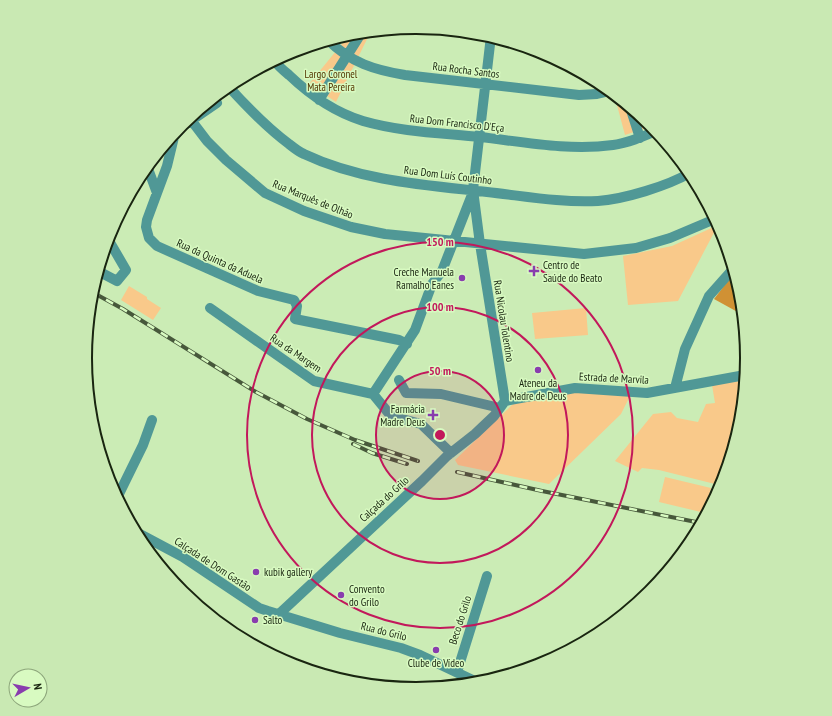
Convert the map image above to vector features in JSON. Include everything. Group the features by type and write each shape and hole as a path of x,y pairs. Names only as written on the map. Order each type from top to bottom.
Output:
{"street":[{"path":"319,100 357,39"},
{"path":"449,454 421,424 391,416 373,394 415,330 432,284 442,271 473,190 490,43"},
{"name":"Rua Rocha Santos","path":"333,45 347,56 379,71 579,95 602,93"},
{"name":"Rua Dom Francisco D'Eça","path":"279,65 304,89 335,109 363,121 393,128 558,146 585,147 613,145 640,138 650,134"},
{"name":"Rua Dom Luís Coutinho","path":"233,91 274,133 303,154 343,170 407,183 563,201 599,201 618,198 666,184 684,176"},
{"path":"633,117 640,138"},
{"name":"Rua Marquês de Olhão","path":"193,123 207,141 226,160 265,193 304,211 351,227 385,234 584,254 636,248 670,238 710,221"},
{"path":"157,193 167,166 172,144"},
{"path":"150,174 157,193"},
{"path":"473,190 480,244"},
{"name":"Rua da Quinta da Aduela","path":"157,193 146,220 146,227 149,238 157,246 258,291 294,300 297,306 295,319 400,340 407,344"},
{"name":"Rua Nicolau Tolentino","path":"480,244 503,404"},
{"path":"103,274 117,281 126,270 112,246"},
{"path":"676,388 685,349 709,296 729,274"},
{"name":"Rua da Margem","path":"210,308 314,381 373,394"},
{"name":"Estrada de Marvila","path":"503,404 575,388 648,393 739,375"},
{"path":"399,380 406,393 441,394 503,404"},
{"name":"Calçada do Grilo","path":"278,614 422,481 449,454 476,434 494,416 503,404"},
{"path":"121,491 143,446 152,420"},
{"name":"Calçada de Dom Gastão","path":"147,537 183,556 259,608 278,614"},
{"name":"Beco do Grilo","path":"457,672 487,576"},
{"name":"Rua do Grilo","path":"278,614 340,633 401,648 420,655 468,678"}],"green space":[{"name":"Largo Coronel Mata Pereira","path":"368,38 336,102 309,84 343,42"},
{"path":"617,104 630,114 644,128 625,135"},
{"path":"712,228 714,232 678,301 628,305 623,256 672,246"},
{"path":"129,286 161,308 153,320 121,300"},
{"path":"586,308 588,335 535,339 532,313"},
{"path":"739,380 734,421 723,462 714,484 659,470 642,468 638,472 615,461 653,414 671,412 677,418 698,422 706,404 715,403 712,385"},
{"path":"580,391 630,396 621,414 549,484 458,465 455,460 513,404"},
{"path":"665,477 711,488 709,496 701,512 659,502"}],"shaded area":[{"path":"730,278 736,311 714,299"}],"railway":[{"path":"98,295 123,309 256,392 307,419 355,440 418,461"},
{"path":"353,444 372,453 407,464"},
{"path":"457,472 696,522"}],"place":[{"name":"Centro de Saúde do Beato","path":"534,271"},
{"name":"Creche Manuela Ramalho Eanes","path":"462,278"},
{"name":"Ateneu da Madre de Deus","path":"538,370"},
{"name":"Farmácia Madre Deus","path":"433,415"},
{"name":"kubik gallery","path":"256,572"},
{"name":"Convento do Grilo","path":"341,595"},
{"name":"Salto","path":"255,620"},
{"name":"Clube de Vídeo","path":"436,650"}]}
